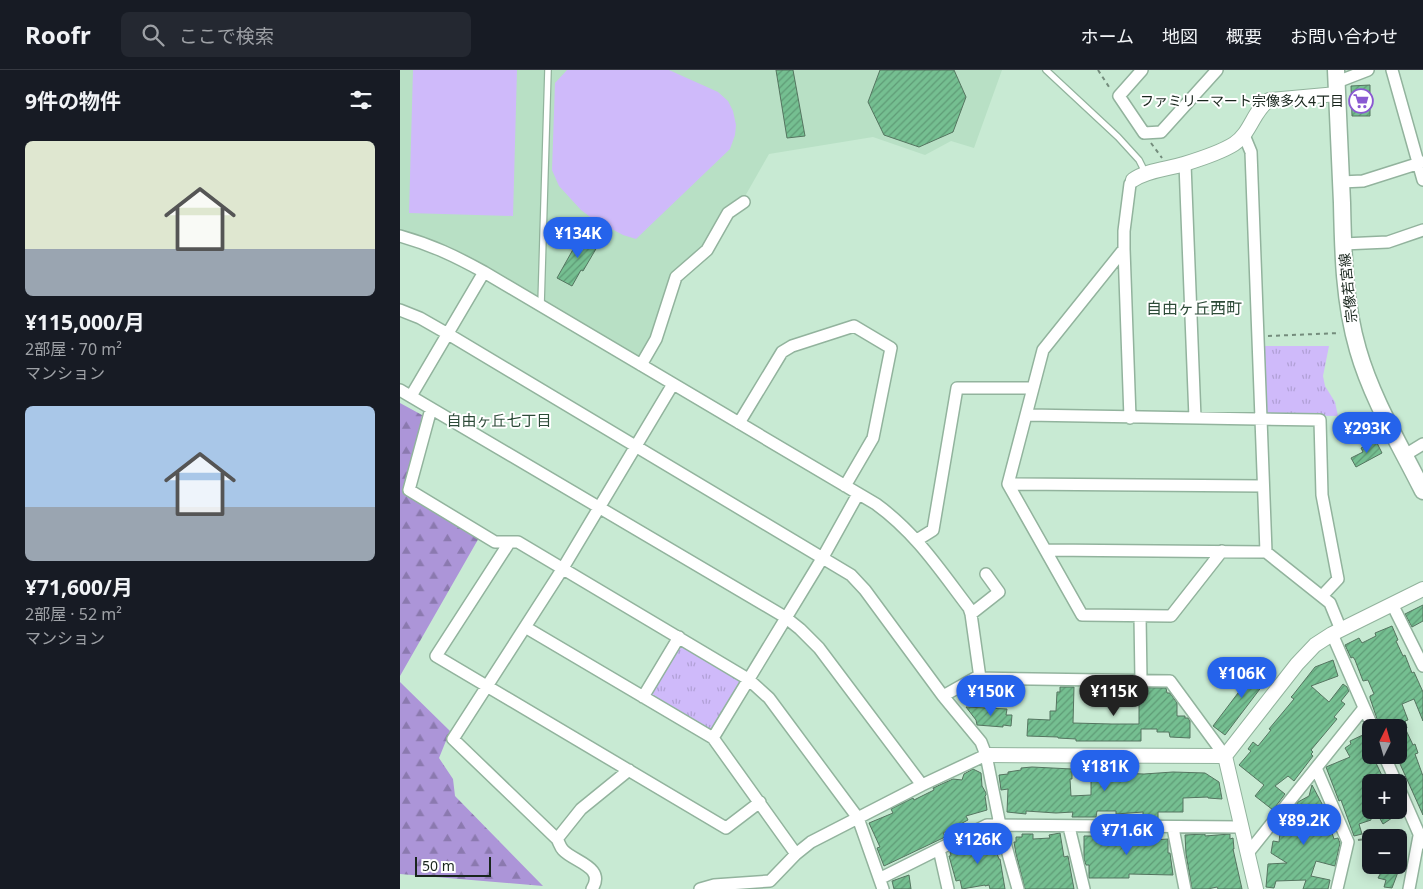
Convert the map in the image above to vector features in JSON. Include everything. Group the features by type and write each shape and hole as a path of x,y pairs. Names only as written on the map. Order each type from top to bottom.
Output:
{"main road":[{"name":"宗像若宮線","path":"1337,82 1343,244 1353,332 1366,374 1423,491"}],"street":[{"path":"1142,70 1119,96 1144,133 1160,132 1217,70"},
{"path":"1130,418 1124,231 1130,184 1139,177 1185,164 1233,144 1244,135 1258,111 1269,100 1337,82 1368,70"},
{"path":"1392,70 1421,163 1423,180"},
{"path":"1244,135 1252,152 1266,552"},
{"path":"1341,182 1363,181 1421,163"},
{"path":"1185,164 1195,418"},
{"path":"641,365 656,339 676,277 707,250 728,213 744,202"},
{"path":"1343,244 1388,242 1423,230"},
{"path":"400,236 424,242 446,251 484,272 845,486 894,518 917,540 969,608 972,614 980,678"},
{"path":"1124,248 1042,350 1008,484 1082,614 1171,616 1222,551"},
{"path":"411,396 484,272"},
{"path":"400,310 420,318 448,334 851,575 865,590 943,696 981,742 986,755 1000,825 1018,889"},
{"path":"739,423 782,352 792,346 854,326 891,348 873,438 845,486"},
{"path":"592,889 596,883 596,876 591,868 562,849 557,839 453,739 563,568 673,384"},
{"path":"917,540 933,530 957,388 1033,388"},
{"path":"400,390 800,629 818,648 922,785"},
{"path":"432,409 409,490 495,542 518,542 748,679 769,698 858,818 882,884 939,849 987,825 1242,828"},
{"path":"1026,415 1320,420 1322,496 1338,579 1322,596"},
{"path":"1405,455 1423,444"},
{"path":"1008,484 1264,486"},
{"path":"713,738 858,494"},
{"path":"509,543 436,656 726,828 760,802"},
{"path":"1046,550 1266,552 1330,603 1336,632 1368,719"},
{"path":"972,614 999,592 986,574"},
{"path":"1225,756 1306,653 1315,645 1336,632 1423,589"},
{"path":"1392,604 1423,666"},
{"path":"1140,616 1141,680"},
{"path":"525,627 713,738 796,854"},
{"path":"643,697 678,637"},
{"path":"943,696 975,678 1170,681 1225,756 1256,889"},
{"path":"1248,853 1364,708"},
{"path":"700,889 714,885 773,885 796,854 811,842 922,785 986,755 1225,756"},
{"path":"1316,768 1348,842 1337,889"},
{"path":"557,839 581,809 629,770"},
{"path":"1407,807 1420,837 1408,889"},
{"path":"1069,827 1084,889"},
{"path":"1173,828 1185,889"},
{"path":"939,849 948,889"}],"lane":[{"path":"541,306 548,70"},
{"path":"1046,70 1118,137 1139,160 1139,177"}],"path":[{"path":"1098,70 1113,92 1119,96"},
{"path":"1144,133 1169,168"},
{"path":"1258,336 1353,332"},
{"path":"1407,837 1420,837"},
{"path":"1348,842 1362,840"}],"shaded area":[{"path":"400,70 1002,70 974,148 951,141 925,155 873,137 769,154 744,198 703,249 674,276 653,338 642,357 639,357 449,246 400,231"}],"green space":[{"path":"413,70 517,70 513,216 409,213"},
{"path":"567,70 669,70 718,92 728,101 733,111 736,125 730,149 636,239 623,235 593,219 581,210 559,186 552,170 555,83"},
{"path":"1265,346 1329,346 1323,376 1325,386 1335,402 1338,416 1268,415 1265,412"},
{"path":"400,403 422,415 410,494 480,536 400,676"},
{"path":"678,644 682,644 741,679 713,730 709,731 650,696"},
{"path":"400,682 450,731 439,758 453,779 455,796 543,886 400,874"}],"building":[{"path":"776,70 793,70 805,136 787,138"},
{"path":"880,70 954,70 966,97 953,132 919,147 884,135 868,102"},
{"name":"ファミリーマート宗像多久4丁目","path":"1370,85 1370,116 1352,116 1351,86"},
{"path":"586,234 600,242 572,286 557,278 580,237 583,239"},
{"path":"1376,441 1382,453 1356,467 1351,458 1363,452 1361,448"},
{"path":"1423,605 1423,621 1412,627 1405,614"},
{"path":"1392,626 1403,656 1405,655 1412,673 1414,672 1423,692 1423,721 1414,699 1402,704 1408,719 1377,719 1370,698 1374,694 1368,680 1363,681 1355,660 1353,657 1351,658 1345,645 1359,638 1362,643 1376,636 1375,633"},
{"path":"1333,660 1338,676 1311,686 1329,702 1343,684 1349,691 1341,701 1345,704 1334,717 1337,719 1311,750 1313,756 1294,781 1288,776 1275,786 1285,794 1273,810 1255,796 1264,785 1239,765 1251,751 1248,749 1253,742 1258,746 1271,730 1269,729 1294,699 1291,697 1315,667"},
{"path":"1260,664 1272,673 1225,735 1213,726"},
{"path":"1060,687 1074,687 1073,723 1112,724 1139,724 1139,701 1100,700 1101,687 1166,688 1167,693 1170,693 1177,703 1177,716 1185,716 1190,721 1190,738 1170,737 1169,732 1157,732 1157,729 1141,729 1141,741 1076,741 1076,739 1058,737 1027,736 1028,719 1050,720 1050,711 1056,711 1057,692 1060,692"},
{"path":"966,707 1007,709 1006,715 1012,715 1011,726 977,725 976,720"},
{"path":"1408,734 1413,745 1415,744 1418,753 1415,754 1423,776 1423,815 1407,779 1407,774 1405,774 1400,764 1408,764"},
{"path":"1362,735 1362,764 1376,764 1381,774 1362,774 1362,819 1371,820 1359,824 1362,834 1354,836 1326,767 1350,757 1345,748 1351,744 1350,741"},
{"path":"1021,768 1072,769 1072,779 1070,779 1071,796 1091,795 1091,777 1088,777 1087,769 1115,771 1115,773 1144,774 1173,772 1205,773 1219,782 1222,799 1208,797 1183,798 1183,812 1158,812 1158,819 1143,819 1143,812 1116,814 1116,811 1097,811 1096,817 1072,817 1073,812 1026,811 1026,814 1007,812 1008,789 1001,790 999,775 1021,770"},
{"path":"973,769 981,773 982,786 986,793 987,810 966,816 968,820 943,833 945,836 943,838 884,866 877,848 880,847 869,823 893,813 891,809 934,790 933,788 953,779 962,780 964,774"},
{"path":"1312,785 1329,817 1329,824 1334,839 1338,838 1340,843 1335,866 1316,861 1311,876 1330,880 1328,889 1303,889 1306,880 1276,881 1274,888 1266,887 1268,864 1287,863 1271,853 1273,841 1279,842 1281,824 1285,818 1309,829 1296,805 1309,796"},
{"path":"1380,819 1390,819 1383,824"},
{"path":"989,833 1000,859 1005,889 990,889 989,885 985,885 962,889 960,880 956,881 949,856 951,856 950,852 974,844 972,841"},
{"path":"1060,833 1064,857 1068,856 1074,889 1025,889 1016,854 1014,842 1016,842 1016,837 1022,837 1022,834 1033,834 1033,839 1050,838 1049,835"},
{"path":"1154,834 1153,840 1168,839 1168,853 1170,853 1173,875 1129,874 1129,878 1089,878 1089,865 1086,865 1084,859 1084,836"},
{"path":"1205,834 1205,836 1230,834 1230,839 1233,838 1233,849 1242,889 1218,889 1217,887 1192,889 1185,835"},
{"path":"1380,874 1397,874 1392,888 1384,887 1386,880 1378,878"},
{"path":"909,875 911,889 894,889 892,881"}],"place":[{"name":"ファミリーマート宗像多久4丁目","path":"1361,101"}],"district":[{"name":"自由ヶ丘西町","path":"1194,308"},
{"name":"自由ヶ丘七丁目","path":"499,421"}]}
